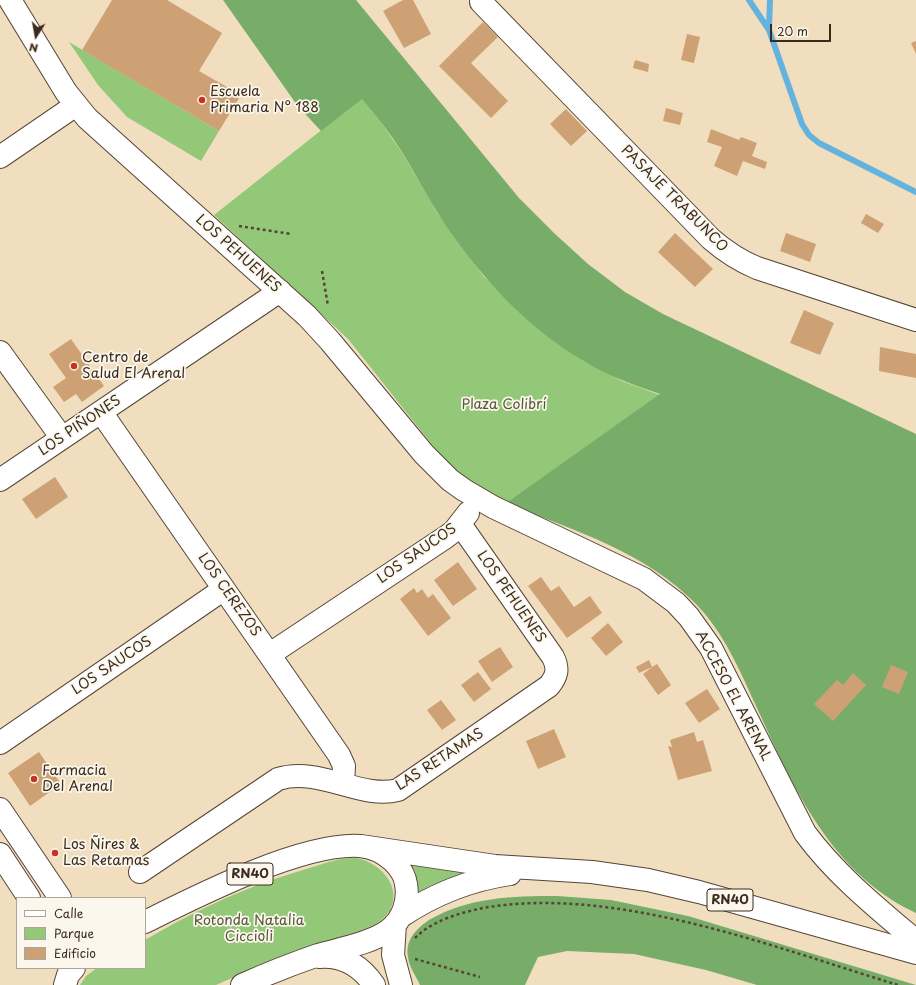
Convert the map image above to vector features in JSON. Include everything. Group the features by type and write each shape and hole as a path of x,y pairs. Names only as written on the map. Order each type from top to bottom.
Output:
{"street":[{"name":"LOS PEHUENES","path":"10,0 76,105 100,130 280,291 330,341 437,468 459,487 478,499"},
{"name":"PASAJE TRABUNCO","path":"481,2 711,239 724,250 757,268 916,320"},
{"path":"0,157 76,105"},
{"name":"LOS PIÑONES","path":"0,480 280,291"},
{"path":"0,352 62,438"},
{"name":"LOS CEREZOS","path":"101,412 342,760 345,772 343,783"},
{"name":"LOS SAUCOS","path":"270,654 446,537 460,524 478,499"},
{"name":"ACCESO EL ARENAL","path":"478,499 627,569 644,578 676,603 701,632 711,648 796,816 809,838 844,879 916,941"},
{"name":"LOS PEHUENES","path":"460,524 553,657 557,667 557,673"},
{"name":"LOS SAUCOS","path":"0,743 224,589"},
{"name":"LAS RETAMAS","path":"140,872 278,779 299,775 385,792 404,787 549,686 557,673"},
{"path":"0,809 59,897"},
{"name":"RN40","path":"362,846 373,849 386,856 398,866 403,874 407,891 406,901 398,920"},
{"name":"RN40","path":"146,922 197,897 278,863 320,850 362,846 384,848 472,863 621,876 673,885 916,952"},
{"path":"0,854 28,897"},
{"name":"RN40","path":"242,985 312,957 381,935 398,920 431,897 467,883 540,870"},
{"path":"398,920 393,955 401,985"},
{"path":"312,957 333,957 352,963 366,973 374,985"}],"path":[{"path":"238,225 291,234"},
{"path":"322,271 328,307"},
{"path":"412,944 421,933 440,922 472,910 550,902 580,904 641,913 704,927 898,985"},
{"path":"410,957 480,977"}],"green space":[{"path":"223,0 356,0 519,198 588,264 625,292 663,314 916,434 916,913 884,895 857,872 834,847 814,819 796,789 721,636 697,605 655,570 608,544 506,503 660,394 620,379 582,360 540,331 521,314 485,277 453,236 434,207 407,160 383,125 362,99 321,131 297,105"},
{"path":"69,42 219,131 201,161 127,117 98,85"},
{"name":"Plaza Colibrí","path":"362,98 401,151 438,214 484,277 582,360 622,381 660,395 506,503 460,476 441,456 348,339 214,215"},
{"name":"Rotonda Natalia Ciccioli","path":"357,858 370,863 380,870 388,879 392,888 393,899 390,909 383,919 371,927 272,960 216,985 80,985 86,976 96,969 146,969 146,939 223,899 284,876 325,863"},
{"path":"410,862 467,872 468,875 432,885 419,892 416,874"},
{"path":"557,896 611,900 688,916 916,985 757,985 706,970 634,954 567,951 538,957 525,985 420,985 411,968 408,945 416,931 429,920 444,912 475,902 491,899"}],"building":[{"path":"112,0 167,0 222,33 199,71 241,95 219,131 82,50"},
{"path":"403,0 413,0 431,34 404,48 383,11"},
{"path":"483,22 498,37 471,63 508,101 491,118 439,66"},
{"path":"687,34 700,37 694,63 681,60"},
{"path":"916,41 916,54 911,43"},
{"path":"635,60 649,64 648,72 633,68"},
{"path":"666,108 683,113 680,125 663,121"},
{"path":"566,109 587,131 571,146 550,124"},
{"path":"711,129 739,140 741,137 757,143 752,156 767,162 765,169 743,161 737,176 714,166 722,147 707,142"},
{"path":"866,214 884,224 878,233 861,223"},
{"path":"675,233 713,269 695,287 658,252"},
{"path":"786,233 816,244 810,262 780,251"},
{"path":"804,310 834,323 820,355 790,343"},
{"name":"Centro de Salud El Arenal","path":"71,339 104,386 82,402 76,394 64,402 53,387 66,378 49,354"},
{"path":"880,347 916,354 916,378 879,371"},
{"path":"55,477 68,497 36,519 22,499"},
{"path":"458,562 477,589 453,606 434,580"},
{"path":"541,577 551,591 559,586 574,607 590,596 602,613 567,638 528,586"},
{"path":"414,588 417,593 422,589 428,598 433,594 451,618 428,636 400,599"},
{"path":"608,623 623,642 606,656 591,638"},
{"path":"500,647 513,667 492,682 478,661"},
{"path":"649,660 652,667 639,673 636,667"},
{"path":"657,664 671,685 658,695 643,674"},
{"path":"891,665 908,672 899,694 882,687"},
{"path":"478,672 491,689 474,702 461,685"},
{"path":"853,673 866,685 833,721 814,704 837,680 843,685"},
{"path":"707,689 720,709 699,723 685,703"},
{"path":"441,700 456,720 442,730 427,710"},
{"path":"554,729 566,757 538,769 526,741"},
{"path":"694,732 697,742 703,740 712,771 678,780 668,746 672,747 670,740"},
{"name":"Farmacia Del Arenal","path":"39,752 61,784 30,806 8,773"}],"waterway":[{"path":"749,0 769,30 802,124 809,135 819,143 916,192"},
{"path":"769,28 770,0"}],"place":[{"name":"Escuela Primaria N° 188","path":"202,100"},
{"name":"Centro de Salud El Arenal","path":"74,366"},
{"name":"Farmacia Del Arenal","path":"34,779"},
{"name":"Los Ñires & Las Retamas","path":"55,853"}]}
